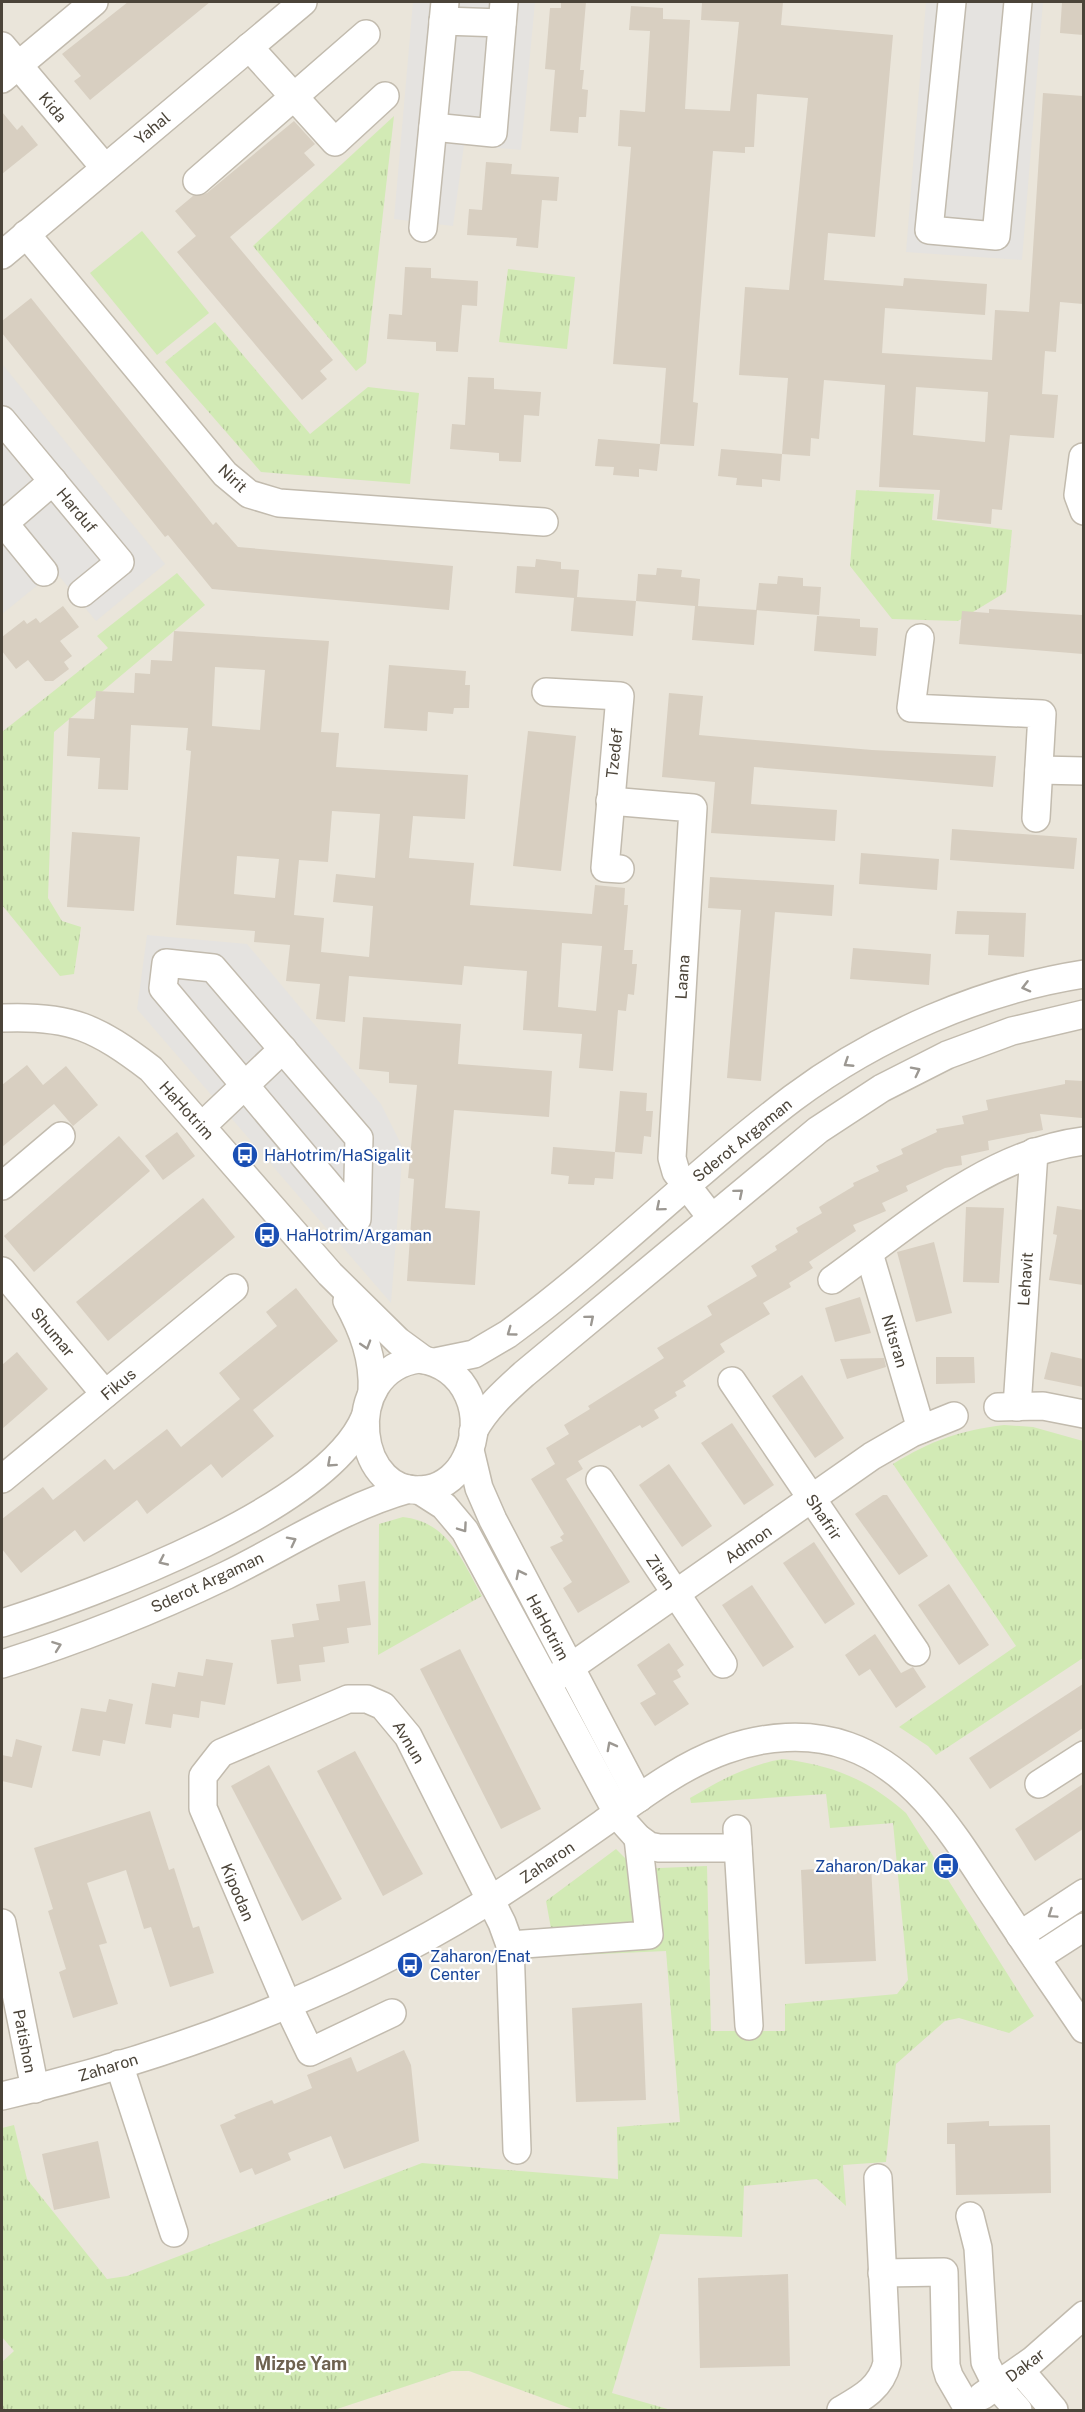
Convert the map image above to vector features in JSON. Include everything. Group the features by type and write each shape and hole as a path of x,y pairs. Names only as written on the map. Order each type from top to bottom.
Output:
{"street":[{"path":"7,63 94,2"},
{"name":"Yahal","path":"2,255 303,2"},
{"path":"952,2 929,230 996,236 1018,2"},
{"path":"423,228 444,11 503,12 493,133 433,127"},
{"path":"197,181 366,34"},
{"path":"249,47 335,142 385,96"},
{"name":"Kida","path":"7,63 105,168"},
{"name":"Nirit","path":"26,234 225,474 249,494 279,503 544,522"},
{"name":"Harduf","path":"2,420 120,562 82,593"},
{"path":"1083,457 1078,495 1083,511"},
{"path":"44,572 3,524 53,482"},
{"path":"920,638 911,708 1042,714 1036,819"},
{"name":"Tzedef","path":"546,692 620,696 605,868 621,869"},
{"path":"1039,770 1083,771"},
{"name":"Laana","path":"610,801 693,808 672,1158 676,1172 711,1217"},
{"path":"166,963 213,968 359,1138 357,1219 244,1085 163,988 166,963"},
{"name":"Sderot Argaman","path":"430,1361 462,1358 503,1338 794,1097 862,1054 931,1019 1000,993 1083,974"},
{"path":"369,1404 366,1438 374,1462 389,1479 414,1490 441,1485 450,1479 472,1441 480,1420 506,1390 818,1130 882,1088 947,1055 1012,1031 1083,1010"},
{"name":"HaHotrim","path":"2,1018 40,1016 78,1024 116,1042 151,1069 330,1274 398,1341 430,1361"},
{"path":"202,1126 282,1049"},
{"path":"2,1186 61,1136"},
{"path":"832,1280 957,1192 1034,1152 1054,1144 1083,1141"},
{"name":"Lehavit","path":"1034,1152 1008,1407 1043,1406 1083,1414"},
{"name":"Nitsran","path":"869,1254 921,1429"},
{"name":"Shumar","path":"2,1271 105,1394"},
{"name":"HaHotrim","path":"330,1274 350,1306 364,1336 370,1360 369,1404"},
{"name":"Fikus","path":"2,1479 234,1288"},
{"path":"2,1623 91,1592 150,1568 272,1506 332,1463 353,1440 381,1378 398,1364 430,1361 450,1370 465,1388 473,1411 472,1441"},
{"name":"Shafrir","path":"732,1381 916,1652"},
{"name":"Admon","path":"548,1683 872,1456 921,1429 954,1416"},
{"name":"HaHotrim","path":"472,1441 486,1504 570,1668 628,1806"},
{"name":"Zitan","path":"600,1480 723,1664"},
{"name":"Sderot Argaman","path":"2,1664 95,1633 155,1608 344,1515 414,1490"},
{"name":"HaHotrim","path":"414,1490 444,1506 465,1532 548,1683 628,1806"},
{"name":"Avnun","path":"203,1776 221,1753 329,1706 348,1699 367,1699 383,1706 408,1736 491,1899 510,1945"},
{"name":"Zaharon","path":"2,2096 35,2089 119,2064 286,2004 410,1946 491,1899 679,1772 724,1750 768,1739 809,1737 847,1745 883,1763 916,1789 946,1825 1020,1935"},
{"path":"1039,1784 1083,1755"},
{"name":"Kipodan","path":"203,1776 203,1808 208,1821 286,2004 310,2052 392,2013"},
{"path":"517,2150 510,1945 649,1935 638,1838 628,1806"},
{"path":"638,1838 649,1846 659,1848 737,1838 749,2026"},
{"path":"1083,1893 1020,1935 1083,2029"},
{"name":"Patishon","path":"2,1923 35,2089"},
{"path":"1036,1958 1083,1927"},
{"path":"119,2064 174,2233"},
{"path":"841,2410 866,2396 878,2384 887,2363 878,2178"},
{"path":"970,2216 978,2248 982,2350 997,2386 1017,2410"},
{"path":"882,2273 944,2272 946,2366 964,2409"},
{"name":"Dakar","path":"964,2409 1020,2370 1083,2314"},
{"path":"1020,2370 1054,2410"}],"shaded area":[{"path":"2,2 1083,2 1083,2410 2,2410"},
{"path":"413,2 535,2 521,150 464,145 453,226 394,219"},
{"path":"926,2 1043,2 1022,260 906,252"},
{"path":"2,364 165,564 96,621 55,571 2,614"},
{"path":"147,935 247,944 381,1104 403,1148 391,1303 137,1009"},
{"path":"452,2371 469,2371 575,2410 334,2410"}],"green space":[{"path":"394,116 366,363 356,371 253,246"},
{"path":"142,231 209,313 157,355 90,273"},
{"path":"508,269 575,277 567,349 499,342"},
{"path":"215,322 310,434 368,387 419,393 410,484 261,472 165,362"},
{"path":"856,490 934,494 932,520 1012,530 1006,592 958,621 892,619 850,566"},
{"path":"177,573 205,605 54,732 48,898 62,921 81,927 74,974 60,976 2,905 2,732 108,648 97,636"},
{"path":"1004,1425 1033,1427 1083,1441 1083,1658 936,1755 928,1746 899,1727 1016,1646 893,1464 946,1438"},
{"path":"403,1517 432,1526 452,1545 482,1596 378,1655 379,1524"},
{"path":"783,1759 819,1766 849,1776 878,1791 906,1813 1034,2016 1009,2033 959,2018 945,2021 896,2064 886,2162 843,2165 846,2206 817,2179 744,2186 742,2237 660,2234 612,2393 671,2410 575,2410 469,2371 452,2371 334,2410 2,2410 2,2362 14,2351 2,2337 2,2128 14,2125 27,2179 107,2279 127,2276 422,2163 618,2179 617,2127 680,2122 666,1951 556,1956 546,1901 616,1849 636,1869 707,1866 711,2031 785,2031 785,2004 897,1994 908,1980 893,1823 830,1828 826,1794 691,1803 690,1798 735,1774"}],"building":[{"path":"128,2 210,2 90,100 74,81 81,76 62,54"},
{"path":"561,2 586,2 580,70 584,70 582,89 588,90 586,117 579,117 578,133 550,131 555,70 545,69 550,8 561,8"},
{"path":"702,2 783,2 781,25 893,35 875,237 828,233 824,280 903,286 904,278 987,284 985,315 885,308 882,353 992,360 995,310 1029,312 1043,93 1083,96 1083,304 1060,302 1056,352 1045,351 1042,394 1058,395 1054,438 1010,435 1002,510 992,509 991,524 937,519 940,490 879,487 885,385 824,380 819,439 811,438 810,456 782,454 788,378 739,375 745,287 789,290 808,98 757,94 754,147 745,147 745,153 713,151 693,402 698,403 694,446 660,444 666,368 613,364 631,147 618,146 620,110 645,112 650,31 629,30 631,6 663,8 663,19 690,20 685,109 730,111 739,22 701,20","holes":["916,387 988,392 985,442 913,435"]},
{"path":"1062,2 1083,2 1083,35 1060,33"},
{"path":"2,112 17,130 22,125 38,145 2,174"},
{"path":"294,121 315,144 304,153 315,165 230,237 333,360 320,371 327,379 302,400 177,252 196,236 175,211 193,196 207,193"},
{"path":"486,162 512,164 511,174 559,177 557,201 542,200 538,248 516,246 517,238 467,235 469,209 482,210"},
{"path":"405,267 431,268 431,278 478,281 477,306 462,305 458,352 436,351 436,342 387,339 389,314 402,315"},
{"path":"31,298 213,525 216,522 238,547 453,566 449,610 212,589 168,535 165,537 2,333 2,321"},
{"path":"468,377 494,378 494,389 541,392 539,416 524,415 521,462 499,461 499,453 450,449 452,424 465,425"},
{"path":"598,439 660,444 657,471 639,469 639,477 613,475 614,467 595,466"},
{"path":"721,449 782,454 780,481 762,479 762,487 736,485 737,478 718,476"},
{"path":"536,559 561,562 561,569 579,570 577,597 636,601 633,636 571,631 574,598 515,593 517,566 535,567"},
{"path":"657,568 682,570 681,577 700,579 698,606 757,610 754,645 692,640 695,606 636,601 638,574 656,575"},
{"path":"778,576 803,578 803,586 821,587 819,615 756,610 759,583 777,584"},
{"path":"63,606 79,627 60,641 72,656 64,662 69,669 53,681 45,681 28,660 16,669 2,651 2,637 24,620 27,624 36,618 40,623"},
{"path":"989,609 1082,615 1083,654 959,644 962,611 989,613"},
{"path":"817,616 860,619 860,627 878,628 876,656 814,651"},
{"path":"174,631 329,641 321,732 339,733 336,767 468,775 465,819 413,816 409,858 474,863 470,905 592,914 595,885 625,888 624,905 628,905 624,950 633,950 632,964 637,964 634,995 628,994 626,1011 618,1010 613,1071 579,1068 582,1034 523,1030 527,971 464,966 462,985 349,976 345,1022 316,1019 320,984 286,981 290,945 254,942 255,931 176,925 191,751 186,750 188,728 131,725 128,790 98,789 100,758 67,756 69,718 94,719 96,691 134,693 135,673 150,674 151,660 172,661","holes":["215,667 265,670 260,730 212,726","332,811 380,814 375,878 336,874 333,902 373,906 369,957 321,952 324,918 294,915 299,860 328,862","237,856 279,859 275,898 234,894","562,943 602,946 596,1011 558,1007"]},
{"path":"389,665 466,671 465,685 470,685 469,708 454,708 453,714 428,712 427,731 384,728"},
{"path":"669,693 703,696 699,735 872,750 996,756 993,787 754,767 751,804 837,810 835,841 711,833 715,782 662,777"},
{"path":"528,731 576,736 561,871 513,866"},
{"path":"952,829 1077,838 1074,869 950,860"},
{"path":"72,832 140,837 134,911 67,907"},
{"path":"861,853 939,859 937,890 859,884"},
{"path":"710,877 834,885 832,916 775,912 761,1081 727,1078 741,910 708,908"},
{"path":"957,911 1026,913 1024,957 988,955 989,935 955,934"},
{"path":"853,948 931,954 929,985 850,979"},
{"path":"363,1017 461,1024 458,1064 552,1071 549,1117 454,1110 445,1208 480,1211 475,1285 407,1281 414,1179 408,1178 417,1085 389,1083 389,1072 359,1069"},
{"path":"27,1065 43,1085 66,1066 98,1105 73,1126 54,1104 2,1147 2,1085"},
{"path":"1065,1080 1083,1081 1082,1118 1040,1114 1043,1130 988,1141 989,1150 961,1156 962,1165 945,1168 906,1186 908,1191 882,1203 886,1211 853,1225 856,1231 809,1262 813,1268 789,1283 791,1287 763,1303 770,1314 720,1344 725,1352 683,1381 686,1386 675,1392 677,1396 654,1410 659,1418 642,1428 640,1425 578,1461 583,1469 566,1479 630,1582 578,1613 563,1588 572,1582 550,1547 563,1541 560,1537 564,1534 531,1479 555,1464 546,1448 569,1434 564,1425 590,1409 588,1406 664,1358 657,1348 712,1315 707,1306 757,1276 751,1266 777,1250 775,1246 798,1232 796,1228 822,1213 819,1207 854,1186 853,1183 879,1171 876,1166 903,1154 901,1149 937,1132 936,1129 964,1124 962,1116 988,1110 986,1100 1065,1084"},
{"path":"620,1091 647,1093 646,1111 653,1111 651,1137 644,1136 642,1154 615,1152"},
{"path":"177,1132 195,1156 163,1180 145,1156"},
{"path":"119,1136 150,1171 34,1272 4,1236"},
{"path":"553,1147 615,1152 613,1179 595,1178 594,1185 568,1184 569,1176 551,1174"},
{"path":"203,1198 235,1237 108,1341 76,1302"},
{"path":"1057,1206 1083,1210 1083,1285 1049,1280 1057,1235 1053,1234"},
{"path":"966,1207 1004,1208 999,1283 963,1282"},
{"path":"934,1242 952,1313 916,1322 897,1252"},
{"path":"296,1288 338,1341 253,1410 274,1436 222,1478 211,1464 147,1514 137,1500 84,1542 75,1530 21,1573 2,1549 2,1519 43,1487 53,1500 105,1459 114,1470 167,1429 181,1447 240,1399 219,1373 277,1326 266,1312"},
{"path":"860,1297 871,1333 835,1342 825,1308"},
{"path":"17,1352 48,1389 2,1429 2,1365"},
{"path":"1051,1352 1083,1359 1083,1387 1044,1379"},
{"path":"936,1357 974,1357 975,1383 936,1384"},
{"path":"884,1358 886,1367 847,1379 840,1359"},
{"path":"802,1375 844,1438 815,1458 772,1396"},
{"path":"732,1423 774,1485 744,1505 701,1443"},
{"path":"669,1464 712,1526 682,1547 639,1485"},
{"path":"883,1495 887,1495 928,1556 899,1575 855,1514"},
{"path":"814,1542 855,1604 825,1624 783,1563"},
{"path":"365,1581 371,1625 347,1628 349,1643 323,1647 325,1662 299,1665 301,1681 277,1684 271,1640 294,1637 292,1624 319,1620 316,1604 340,1601 338,1585"},
{"path":"949,1584 989,1645 959,1665 918,1605"},
{"path":"752,1585 794,1647 763,1667 722,1605"},
{"path":"875,1634 901,1673 913,1667 926,1687 896,1708 870,1669 859,1676 845,1655"},
{"path":"669,1643 684,1665 677,1670 681,1677 673,1681 689,1704 655,1726 640,1703 656,1694 637,1665"},
{"path":"460,1649 541,1809 501,1829 420,1669"},
{"path":"206,1659 233,1663 225,1705 201,1701 199,1718 173,1714 171,1728 145,1724 152,1683 175,1687 178,1672 203,1676"},
{"path":"1083,1684 1083,1728 990,1789 969,1758"},
{"path":"109,1699 133,1704 125,1744 103,1740 100,1756 72,1751 81,1708 106,1712"},
{"path":"16,1739 42,1746 32,1788 2,1781 2,1755 12,1757"},
{"path":"355,1751 423,1874 383,1896 317,1771"},
{"path":"269,1765 342,1899 302,1921 231,1786"},
{"path":"1083,1784 1083,1829 1035,1861 1015,1829"},
{"path":"150,1811 169,1870 174,1868 193,1928 199,1926 214,1973 170,1987 151,1927 144,1929 126,1870 87,1883 107,1943 99,1945 118,2004 73,2018 59,1972 66,1969 48,1911 53,1909 34,1848"},
{"path":"871,1865 876,1961 805,1964 801,1870"},
{"path":"642,2003 646,2100 576,2102 572,2008"},
{"path":"404,2050 411,2065 419,2141 344,2169 331,2136 288,2153 291,2160 255,2175 252,2168 240,2173 220,2125 236,2118 234,2115 272,2100 274,2104 312,2088 307,2075 351,2057 357,2072"},
{"path":"989,2121 989,2126 1050,2125 1051,2193 956,2195 955,2144 947,2144 947,2123"},
{"path":"98,2141 110,2198 54,2210 42,2154"},
{"path":"788,2274 790,2366 700,2368 698,2278"}],"place":[{"name":"HaHotrim/HaSigalit","path":"245,1155"},
{"name":"HaHotrim/Argaman","path":"267,1235"},
{"name":"Zaharon/Dakar","path":"946,1866"},
{"name":"Zaharon/Enat Center","path":"410,1965"}],"district":[{"name":"Mizpe Yam","path":"301,2364"}]}
